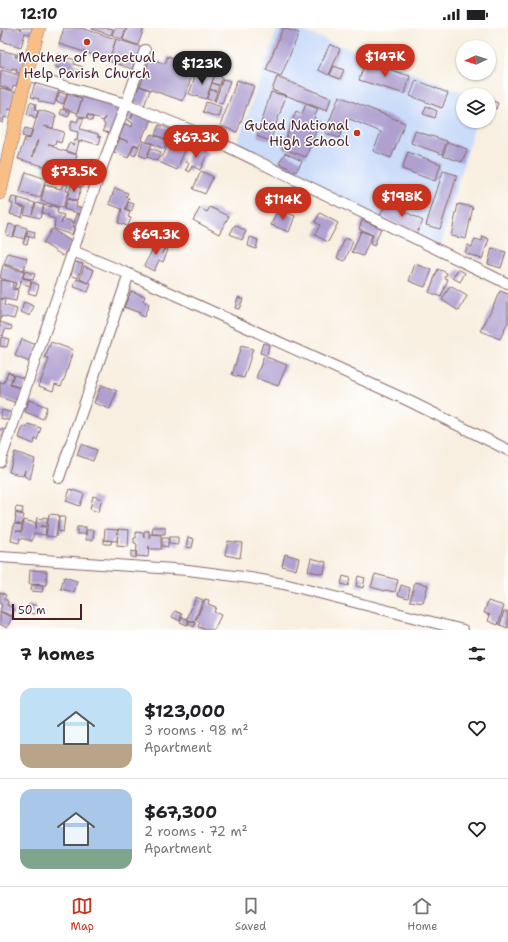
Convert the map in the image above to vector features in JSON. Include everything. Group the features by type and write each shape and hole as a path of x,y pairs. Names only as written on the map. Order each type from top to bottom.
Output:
{"main road":[{"path":"0,194 26,75 39,28"}],"street":[{"path":"0,462 24,396 72,251 145,50"},
{"path":"26,75 126,104 206,136 508,284"},
{"path":"72,251 130,274 409,402 508,450"},
{"path":"59,478 130,274"},
{"path":"0,556 188,570 250,578 284,584 463,630"}],"shaded area":[{"name":"Gutad National High School","path":"278,28 295,28 456,90 456,128 474,128 440,248 237,144"}],"building":[{"path":"0,28 4,28 0,40"},
{"path":"4,28 20,28 21,30 22,28 34,28 32,35 25,33 21,47 1,41"},
{"name":"Mother of Perpetual Help Parish Church","path":"64,28 81,28 144,48 140,60 135,59 132,69 109,61 110,60 59,44"},
{"path":"92,28 109,28 113,29 111,35"},
{"path":"115,28 126,28 122,39 112,35"},
{"path":"127,28 144,28 138,45 123,40"},
{"path":"283,28 299,33 281,76 266,70"},
{"path":"330,44 340,49 329,75 318,70"},
{"path":"0,50 16,54 15,57 17,57 18,52 29,55 27,59 19,57 27,60 23,74 16,72 17,68 12,68 12,70 0,67"},
{"path":"58,54 75,60 74,64 83,67 80,74 54,66"},
{"path":"168,56 178,60 175,67 193,73 183,101 140,86 150,58 165,64"},
{"path":"365,62 410,76 405,94 359,80"},
{"path":"334,66 344,70 340,79 330,75"},
{"path":"198,69 214,77 206,99 189,94 195,76 203,79 202,85 204,79 196,76"},
{"path":"1,70 19,75 16,86 13,85 12,90 0,86"},
{"path":"215,74 222,77 220,85 212,83"},
{"path":"277,77 331,98 327,111 272,90"},
{"path":"223,79 230,81 222,104 215,102"},
{"path":"237,80 254,86 237,132 220,126"},
{"path":"416,80 448,93 442,108 410,96"},
{"path":"35,82 59,90 54,105 38,101 39,99 31,97"},
{"path":"212,83 219,86 214,101 207,99 210,90 216,91 210,89"},
{"path":"139,86 150,90 144,106 133,102"},
{"path":"0,88 17,92 13,110 8,109 7,118 4,117 3,123 0,122"},
{"path":"67,88 76,91 74,96 82,99 77,113 63,108 68,94 66,93"},
{"path":"77,90 121,108 112,134 103,131 105,117 103,121 87,114 86,118 77,115 82,99 75,96"},
{"path":"60,92 67,95 63,104 56,101"},
{"path":"271,92 286,96 270,141 257,136"},
{"path":"339,96 405,123 391,158 373,151 381,132 347,118 339,138 325,133"},
{"path":"30,102 36,104 35,110 38,111 36,118 27,114"},
{"path":"206,102 221,107 218,117 203,112"},
{"path":"306,104 318,109 314,118 320,121 306,157 282,148 296,111 302,114"},
{"path":"426,106 437,111 435,118 423,114"},
{"path":"62,109 70,112 68,117 60,114"},
{"path":"39,110 56,115 53,128 44,126 64,132 61,143 56,141 55,145 48,144 53,145 53,147 57,149 77,155 73,168 49,160 51,162 50,168 18,159 25,138 30,139","holes":["38,141 33,157 32,156"]},
{"path":"128,110 133,112 131,119 134,112 152,119 139,146 134,144 128,158 114,152 125,124 132,127 133,123 124,118"},
{"path":"88,115 93,117 92,121 87,119"},
{"path":"79,117 84,118 80,129 98,134 98,136 101,137 99,145 82,140 82,142 79,141 76,154 66,151 69,143 74,145 75,140 77,141 78,132 70,130 72,120 77,122"},
{"path":"159,125 172,130 168,140 155,135"},
{"path":"25,128 32,130 30,138 22,136"},
{"path":"415,131 447,141 442,154 411,143"},
{"path":"173,133 189,140 177,170 159,162"},
{"path":"151,134 168,141 164,149 147,141"},
{"path":"143,141 152,144 146,158 139,155"},
{"path":"448,142 467,149 462,162 443,156"},
{"path":"134,145 139,147 135,156 131,154"},
{"path":"193,146 208,152 200,170 192,166 190,172 186,170 189,163 186,162"},
{"path":"151,148 161,152 157,161 147,157"},
{"path":"408,152 441,164 435,181 402,169"},
{"path":"285,153 302,161 296,172 279,163"},
{"path":"73,168 87,172 83,187 68,183"},
{"path":"201,171 213,177 205,194 193,189"},
{"path":"443,171 457,175 440,229 426,225"},
{"path":"26,172 46,179 40,198 20,192"},
{"path":"63,184 68,185 66,191 68,191 63,208 41,201 45,185 61,189"},
{"path":"71,185 81,188 77,201 67,198"},
{"path":"115,188 128,193 126,197 129,198 125,210 130,212 128,217 131,218 128,226 118,223 122,209 109,204"},
{"path":"296,189 306,194 300,206 290,200"},
{"path":"12,197 18,198 16,205 24,208 22,217 10,214 13,204 10,203"},
{"path":"18,198 35,203 32,214 36,203 44,205 40,218 24,214 26,207 17,205"},
{"path":"67,199 77,202 76,206 83,208 81,214 64,209"},
{"path":"128,202 134,204 131,212 126,210"},
{"path":"387,202 423,221 416,234 380,215"},
{"path":"458,204 473,207 466,239 451,236"},
{"path":"44,205 51,207 51,205 58,208 57,213 64,215 61,224 63,219 74,222 72,227 74,227 72,235 54,229 55,219 42,213"},
{"path":"210,207 229,216 219,234 193,220 200,208 207,212"},
{"path":"278,209 295,216 289,232 271,225"},
{"path":"320,213 338,223 328,242 315,235 320,225 315,222"},
{"path":"77,214 83,216 80,228 73,226"},
{"path":"362,220 381,228 374,246 370,244 373,235 359,229"},
{"path":"9,224 16,226 13,237 6,235"},
{"path":"17,225 27,228 24,239 14,236"},
{"path":"235,225 246,231 242,240 230,234"},
{"path":"52,229 72,242 63,256 43,243"},
{"path":"28,230 35,232 34,238 26,236"},
{"path":"361,231 372,235 363,256 352,252"},
{"path":"26,236 29,237 27,244 23,243"},
{"path":"483,236 489,239 482,259 465,253 468,245 472,247 475,239 482,241"},
{"path":"250,237 258,240 256,249 248,246"},
{"path":"345,238 353,241 345,261 337,258"},
{"path":"157,241 166,245 161,255 165,248 168,250 163,262 159,260 154,271 144,266"},
{"path":"492,248 506,252 501,268 488,264"},
{"path":"8,253 27,258 24,270 4,264"},
{"path":"75,262 83,264 78,278 71,275"},
{"path":"415,264 432,270 425,287 409,281"},
{"path":"3,265 24,272 22,278 31,280 30,286 21,283 21,280 18,289 14,288 16,283 0,278"},
{"path":"84,266 94,270 89,283 80,279"},
{"path":"438,269 447,273 445,278 448,279 441,297 429,292"},
{"path":"458,269 465,273 460,282 453,278"},
{"path":"25,271 35,274 33,280 23,277"},
{"path":"77,279 91,284 88,292 74,287"},
{"path":"1,280 13,282 12,289 18,290 16,301 0,298"},
{"path":"32,282 39,285 36,295 28,293"},
{"path":"450,286 467,296 459,311 442,300"},
{"path":"131,291 145,296 143,301 149,304 144,317 139,315 140,313 124,307"},
{"path":"500,291 508,294 508,322 500,339 481,331"},
{"path":"238,297 243,299 239,309 235,308"},
{"path":"0,299 5,300 4,305 17,309 14,319 2,316 0,322"},
{"path":"24,302 34,306 30,316 21,312"},
{"path":"0,322 12,326 11,330 5,329 3,336 0,335"},
{"path":"1,337 9,339 7,347 0,346"},
{"path":"22,339 36,345 37,350 33,350 37,351 32,363 15,356"},
{"path":"51,342 73,350 61,386 55,384 53,391 39,386 49,359 45,358"},
{"path":"263,343 269,345 267,355 260,353"},
{"path":"241,346 253,349 244,378 232,375"},
{"path":"264,356 287,365 278,386 256,378"},
{"path":"8,372 13,374 10,385 23,389 19,404 0,397 0,382 4,383"},
{"path":"14,375 27,379 24,389 10,384"},
{"path":"101,385 117,391 110,409 94,403"},
{"path":"29,400 47,407 43,419 25,412"},
{"path":"2,410 13,413 11,421 0,418"},
{"path":"28,424 41,428 34,444 19,438 23,426 27,428"},
{"path":"0,429 5,430 4,437 0,436"},
{"path":"81,444 97,450 93,461 77,455"},
{"path":"15,452 35,459 30,479 24,476 25,470 23,476 9,472"},
{"path":"70,489 84,494 80,506 66,501"},
{"path":"93,496 102,499 98,512 90,509"},
{"path":"16,507 23,508 22,514 15,512"},
{"path":"16,513 24,515 22,525 15,523"},
{"path":"49,514 59,515 56,537 46,536"},
{"path":"43,517 48,518 46,526 40,526 46,527 45,535 34,533 32,541 20,538 19,543 11,541 14,524 22,525 21,531 16,531 22,532 24,520 36,523 35,529 37,518 42,519"},
{"path":"59,517 65,517 63,532 58,531"},
{"path":"77,527 86,527 86,534 77,534"},
{"path":"153,527 165,527 165,534 152,534"},
{"path":"105,529 118,530 117,541 104,540"},
{"path":"118,529 129,530 128,547 117,546"},
{"path":"86,530 94,530 93,540 86,540"},
{"path":"144,531 149,531 149,538 150,534 161,535 161,549 149,549 149,546 148,557 136,556 137,545 134,543 136,532 143,533 144,538"},
{"path":"169,537 178,537 178,545 169,544"},
{"path":"188,537 194,539 192,548 186,547"},
{"path":"162,538 168,538 168,547 162,546"},
{"path":"104,540 112,541 111,544 104,544"},
{"path":"228,541 242,543 240,558 225,555"},
{"path":"131,551 136,552 136,558 131,557"},
{"path":"285,554 299,558 296,570 282,566"},
{"path":"311,558 326,562 324,574 308,571"},
{"path":"30,570 47,571 46,585 29,584"},
{"path":"375,574 398,580 395,592 371,587"},
{"path":"343,576 350,578 348,586 341,584"},
{"path":"358,576 365,578 363,588 356,586"},
{"path":"64,577 77,581 74,592 61,589"},
{"path":"415,582 428,585 423,603 410,601"},
{"path":"32,585 43,586 42,592 31,591"},
{"path":"401,585 410,588 408,598 398,595"},
{"path":"0,592 6,595 4,599 8,601 7,605 15,609 12,616 0,611 2,605 0,604"},
{"path":"196,597 203,600 194,622 187,619"},
{"path":"205,599 209,600 208,604 216,607 214,612 221,615 214,630 206,630 198,627 200,622 196,620"},
{"path":"488,601 504,606 498,625 488,621 490,615 484,613"},
{"path":"28,605 36,605 36,614 27,613"},
{"path":"175,611 182,614 180,621 172,617"},
{"path":"504,611 508,612 508,628 500,625"},
{"path":"0,612 12,617 7,628 0,624"},
{"path":"182,617 189,620 187,625 180,622"},
{"path":"189,621 196,623 194,627 188,624"}],"place":[{"name":"Mother of Perpetual Help Parish Church","path":"87,42"},
{"name":"Gutad National High School","path":"357,133"}]}
